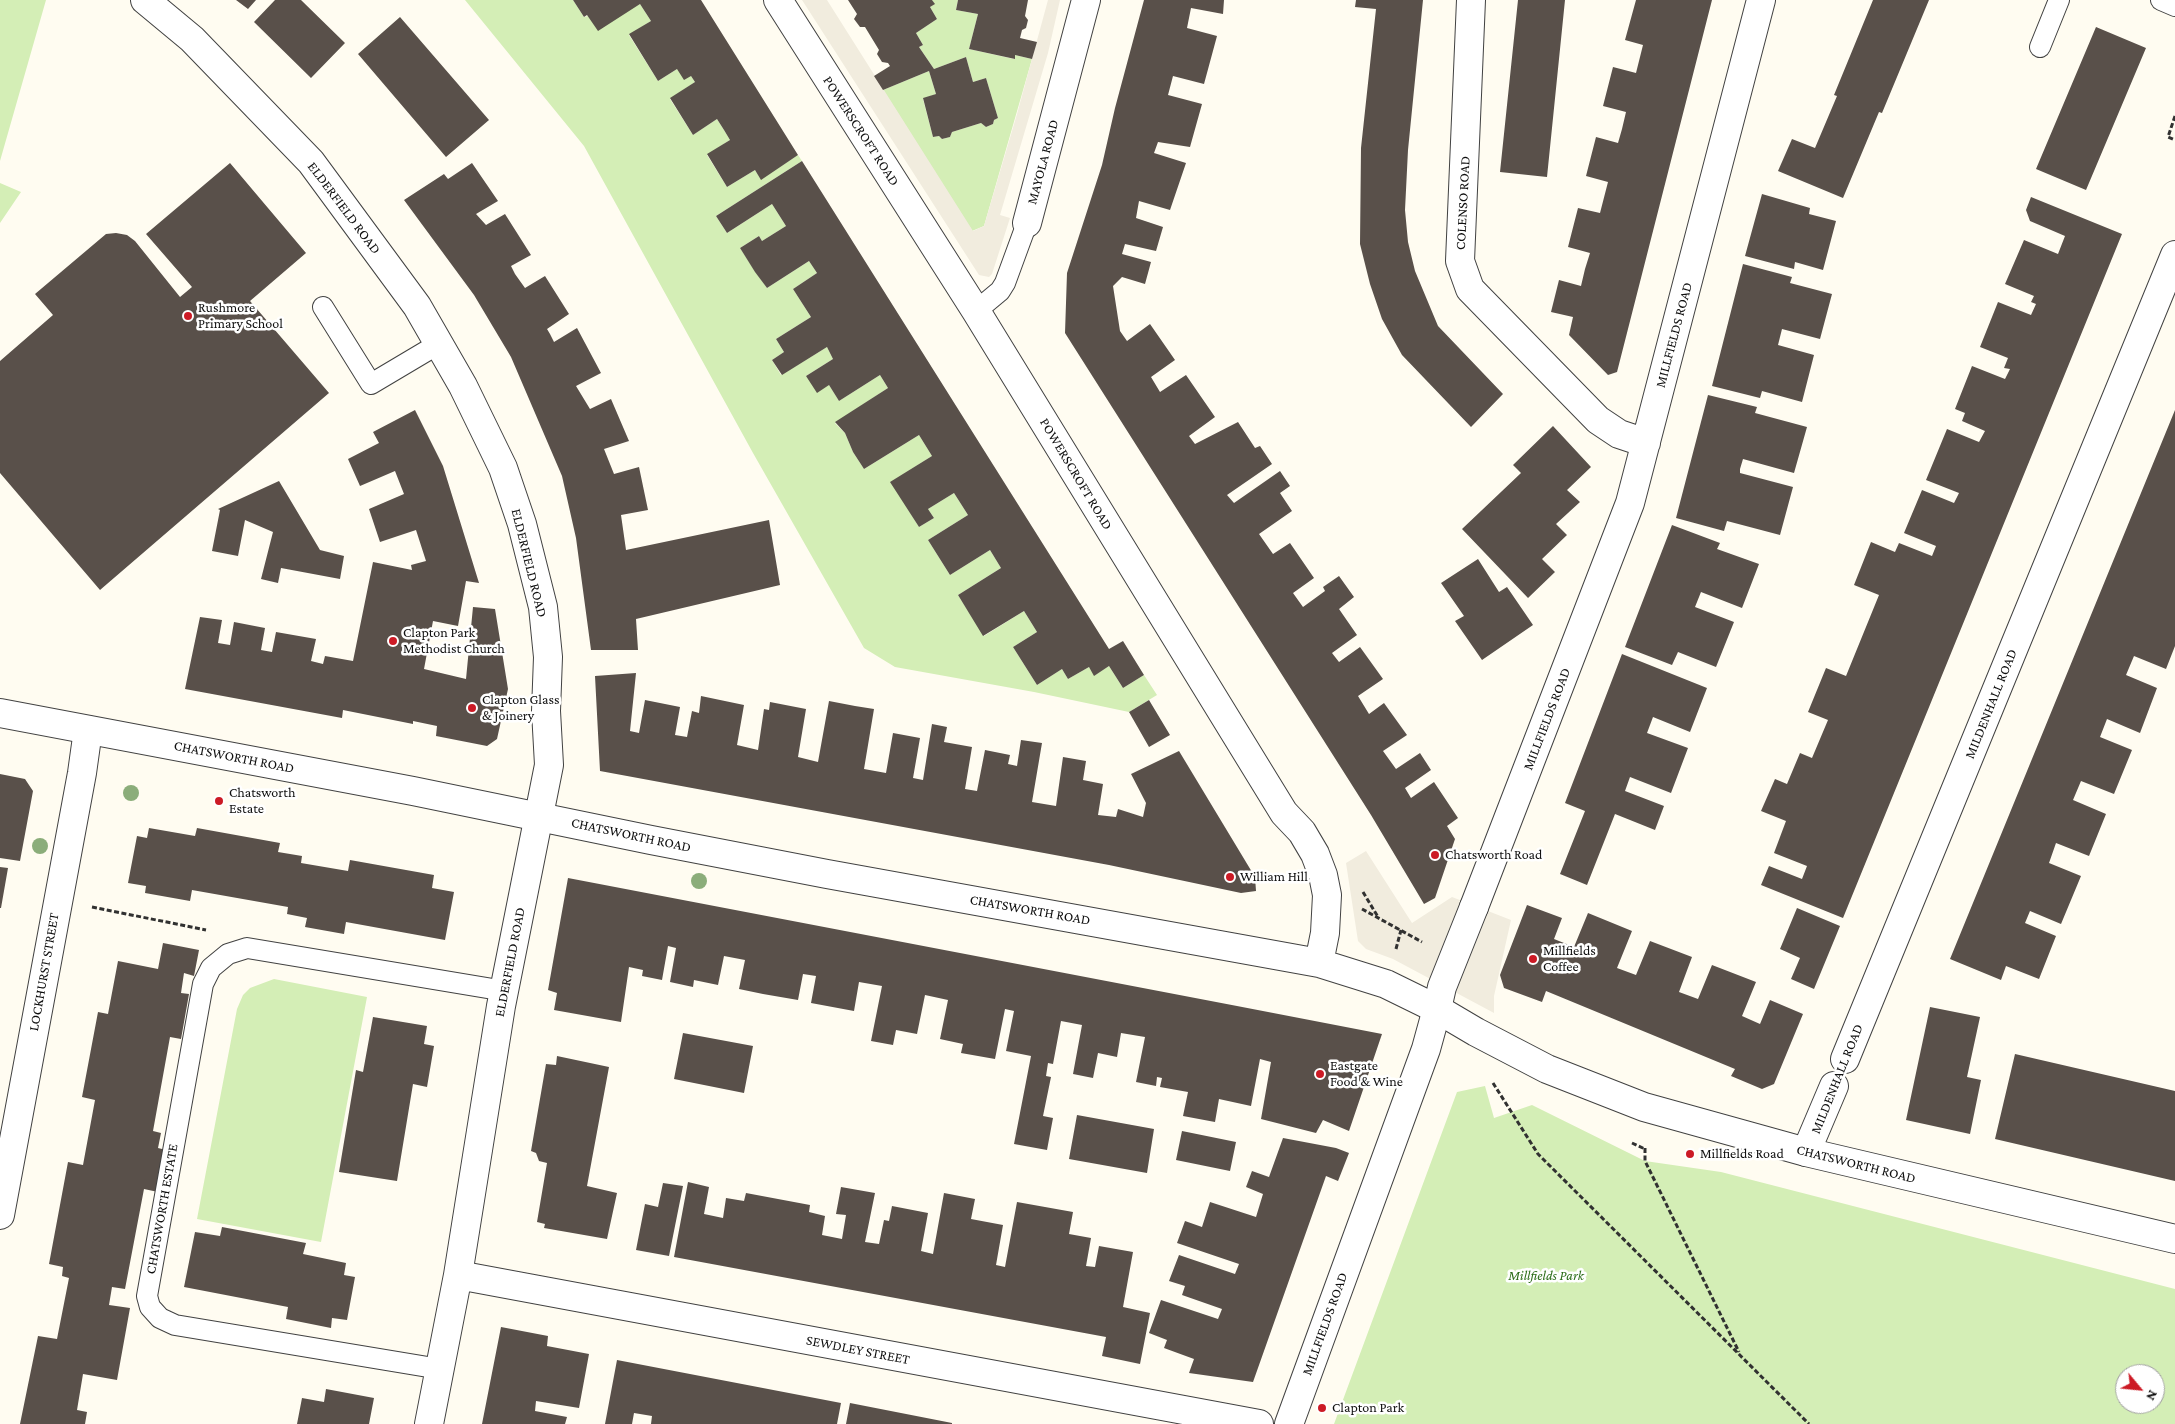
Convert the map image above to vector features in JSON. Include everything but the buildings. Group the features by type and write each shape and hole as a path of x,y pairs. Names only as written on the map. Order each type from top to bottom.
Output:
{"street":[{"name":"ELDERFIELD ROAD","path":"145,0 192,39 310,162 372,244 440,342 464,386 503,468 522,524 543,607 548,656 546,711 548,765 505,991 458,1275 429,1424"},
{"name":"POWERSCROFT ROAD","path":"778,0 976,311 1284,813 1302,832 1315,854 1323,875 1327,895 1325,933 1319,963"},
{"name":"MAYOLA ROAD","path":"1027,223 1086,0"},
{"name":"COLENSO ROAD","path":"1472,0 1460,261 1470,289 1598,420 1619,434 1646,443"},
{"name":"MILLFIELDS ROAD","path":"1289,1424 1426,1049 1442,987 1630,503 1761,0"},
{"name":"MILDENHALL ROAD","path":"1845,1059 2175,256"},
{"name":"CHATSWORTH ROAD","path":"0,713 413,790 826,874 1319,963 1386,984 1437,1009 1476,1032 1547,1069 1644,1107 1806,1152 2175,1239"},
{"name":"LOCKHURST STREET","path":"0,1215 88,730"},
{"name":"MILDENHALL ROAD","path":"1806,1152 1834,1086"},
{"name":"SEWDLEY STREET","path":"458,1275 1259,1424"}],"lane":[{"path":"2040,47 2059,0"},
{"path":"2160,0 2175,6"},
{"name":"MAYOLA ROAD","path":"976,311 1000,292 1005,284 1027,223"},
{"path":"323,307 372,384 440,342"},
{"name":"CHATSWORTH ESTATE","path":"440,1370 175,1325 160,1318 150,1307 147,1296 202,984 211,968 228,954 247,948 505,991"},
{"name":"MILDENHALL ROAD","path":"1834,1086 1845,1059"}],"path":[{"path":"2175,116 2168,137 2175,140"},
{"path":"58,900 208,930 228,954"},
{"path":"1358,908 1454,959"},
{"path":"1395,952 1401,930"},
{"path":"1492,1082 1538,1154 1809,1424"},
{"path":"1645,1149 1645,1161 1740,1355"}],"green space":[{"path":"0,0 46,0 0,161"},
{"path":"465,0 573,0 584,17 640,4 651,21 629,35 658,81 677,69 691,76 695,82 670,99 693,135 717,119 730,140 707,155 727,187 755,170 761,179 798,155 802,161 716,216 727,233 772,204 786,226 762,241 759,236 740,248 755,271 767,288 809,261 817,273 793,289 811,317 776,339 784,352 772,360 781,375 827,347 833,359 806,376 829,385 839,401 880,375 888,388 835,423 845,433 853,452 864,469 919,435 932,456 891,482 919,527 934,518 928,509 954,493 968,515 928,540 950,575 990,550 1001,568 958,595 984,636 1024,611 1037,632 1013,647 1037,685 1062,669 1068,679 1089,667 1095,675 1109,666 1123,688 1144,675 1157,695 1129,712 1034,692 895,667 864,648 753,453 584,146"},
{"path":"932,0 958,0 956,10 978,14 969,49 1014,59 1015,55 1032,59 984,226 972,231 883,90 929,71 936,94 923,99 933,137 939,136 942,139 950,137 952,132 981,123 986,127 993,124 994,120 998,118 986,78 973,82 966,57 934,69 919,47 923,45 916,33 937,19 930,7 934,4"},
{"path":"0,183 21,192 0,223"},
{"path":"274,979 367,997 321,1242 197,1219 237,1009 243,995 250,988"},
{"name":"Millfields Park","path":"1485,1086 1494,1118 1532,1105 1645,1161 1721,1172 2175,1289 2175,1424 1334,1424 1457,1092"}],"shaded area":[{"path":"802,0 827,0 973,231 984,226 1048,0 1060,0 1048,53 1000,215 1010,218 992,274 989,277 979,275"},
{"path":"1366,851 1412,923 1452,897 1511,920 1494,996 1494,1013 1393,959 1366,949 1358,941 1346,863"}],"place":[{"name":"Rushmore Primary School","path":"188,316"},
{"name":"Clapton Park Methodist Church","path":"393,641"},
{"name":"Clapton Glass & Joinery","path":"472,708"},
{"name":"Chatsworth Estate","path":"219,801"},
{"name":"Chatsworth Road","path":"1435,855"},
{"name":"William Hill","path":"1230,877"},
{"name":"Millfields Coffee","path":"1533,959"},
{"name":"Eastgate Food & Wine","path":"1320,1074"},
{"name":"Millfields Road","path":"1690,1154"},
{"name":"Clapton Park","path":"1322,1408"}]}
